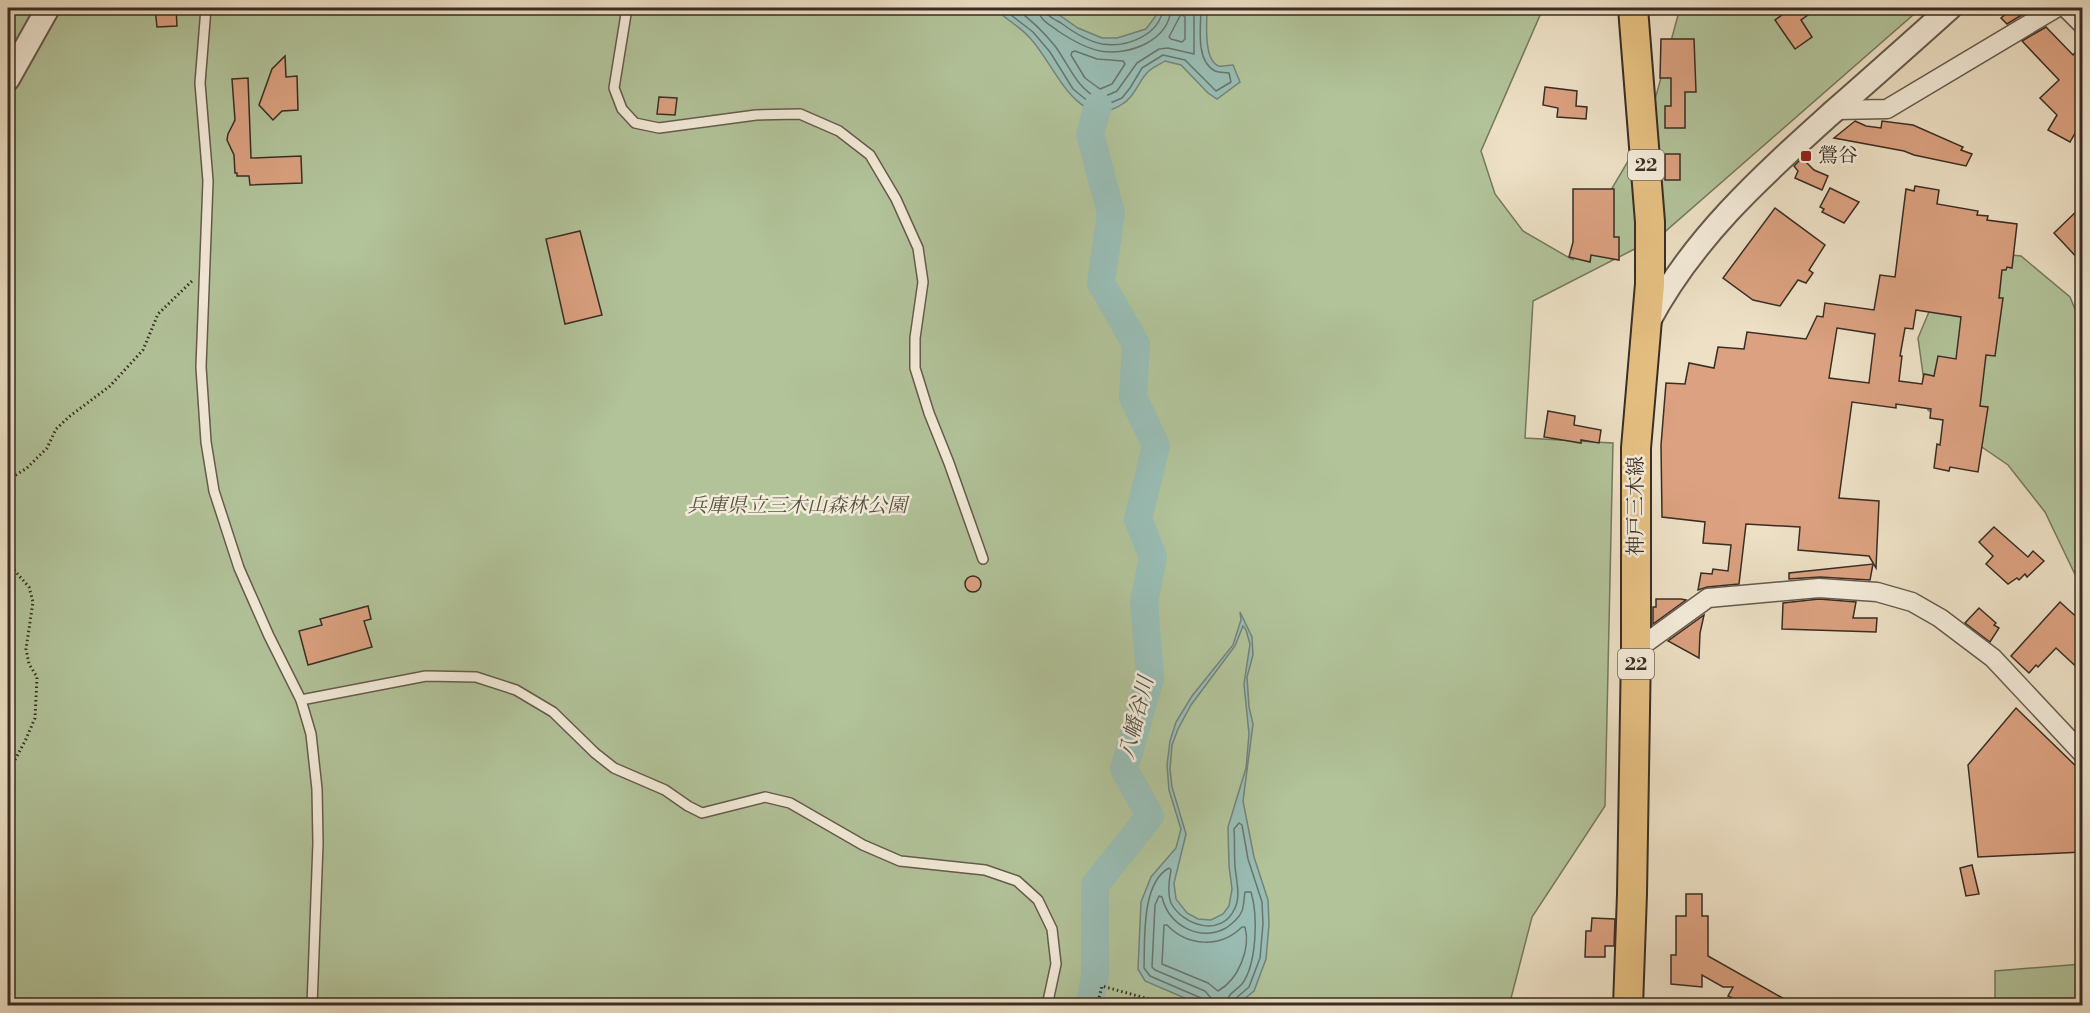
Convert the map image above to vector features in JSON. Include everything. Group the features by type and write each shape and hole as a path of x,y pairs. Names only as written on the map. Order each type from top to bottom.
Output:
{"main road":[{"name":"神戸三木線","path":"1628,1005 1636,650 1636,448 1648,323 1650,222 1633,8"}],"street":[{"path":"8,79 48,8"},
{"path":"1648,323 1661,299 1691,255 1715,225 1761,177 1950,8"},
{"path":"1836,110 1887,109 2056,8"},
{"path":"2066,8 2082,24"},
{"path":"1636,650 1708,598 1819,588 1877,592 1912,602 1940,618 1993,658 2082,753"}],"lane":[{"path":"206,8 200,83 208,180 201,367 206,442 214,491 239,568 301,700 311,734 317,789 318,843 312,1005"},
{"path":"627,8 614,88 622,109 635,123 659,128 756,115 800,114 839,131 870,155 896,200 918,248 923,282 915,338 915,368 982,559"},
{"path":"301,700 426,676 476,677 516,690 553,712 614,768 665,790 702,813 765,797 790,802 863,845 900,861 985,870 1017,881 1038,900 1052,929 1056,964 1047,1005"}],"path":[{"path":"8,480 27,468 47,448 56,429 70,416 110,386 143,350 158,314 195,277 206,275"},
{"path":"8,563 29,586 33,602 26,649 28,664 37,676 35,718 27,739 8,773"},
{"path":"1097,1005 1102,986 1174,1005"}],"green space":[{"name":"兵庫県立三木山森林公園","path":"8,8 1539,8 1541,13 1481,151 1495,194 1523,231 1573,260 1585,234 1647,129 1680,8 1921,8 1660,236 1533,301 1525,438 1613,443 1605,806 1532,917 1509,1006 8,1005"},
{"path":"1972,251 2021,256 2070,297 2082,326 2082,589 2045,512 2008,465 1928,410 1918,338 1939,288"},
{"path":"2082,964 2082,1005 1995,1005 1995,971"}],"water":[{"path":"994,8 1049,8 1078,28 1102,38 1117,38 1146,29 1155,17 1158,8 1207,8 1207,40 1210,57 1219,66 1233,65 1240,82 1217,99 1208,93 1181,65 1165,61 1148,72 1131,97 1124,103 1107,111 1093,110 1080,103 1069,92 1029,37"},
{"path":"1240,612 1252,637 1253,655 1247,677 1249,707 1253,724 1243,801 1254,857 1268,900 1269,924 1266,959 1254,991 1237,1005 1209,1005 1194,1002 1145,981 1138,969 1141,902 1151,877 1176,848 1181,829 1169,790 1167,765 1170,741 1176,722 1192,696 1233,645 1241,620","holes":["1243,626 1250,644 1244,684 1249,734 1246,768 1228,827 1232,889 1229,906 1223,914 1211,920 1198,919 1187,913 1176,899 1174,883 1186,834 1172,787 1170,769 1172,745 1191,705 1235,646"]}],"building":[{"path":"155,8 176,8 177,26 157,27"},
{"path":"1792,8 1818,8 1801,20 1812,37 1795,49 1775,20"},
{"path":"2013,8 2030,10 2007,24 2001,18"},
{"path":"2046,27 2073,55 2082,45 2082,121 2070,142 2048,130 2057,115 2040,98 2059,80 2022,41"},
{"path":"1661,39 1694,39 1696,92 1685,92 1685,128 1665,128 1665,106 1671,106 1671,78 1660,78"},
{"path":"285,56 286,77 297,76 298,110 282,111 273,120 259,105 272,69"},
{"path":"248,78 251,158 301,156 302,183 250,185 249,176 237,176 235,173 234,155 227,140 235,120 232,79"},
{"path":"1545,87 1577,91 1576,106 1587,107 1586,119 1557,117 1558,108 1543,105"},
{"path":"659,97 677,98 675,115 657,114"},
{"path":"1855,121 1866,126 1881,128 1882,121 1913,125 1963,147 1961,150 1972,154 1966,166 1904,151 1834,138"},
{"path":"1665,154 1680,154 1680,180 1665,180"},
{"path":"1802,158 1814,170 1828,176 1822,190 1795,178 1798,171 1794,166"},
{"path":"1915,186 1939,190 1937,204 1978,211 1977,215 1988,216 1987,220 2017,224 2012,268 2007,267 2006,270 2002,270 1999,298 2003,298 1995,356 1986,355 1980,406 1988,407 1978,472 1950,467 1949,471 1934,468 1943,420 1930,418 1931,409 1896,404 1896,408 1852,402 1839,498 1879,501 1876,568 1869,556 1798,550 1800,527 1746,524 1739,584 1698,590 1701,573 1712,574 1713,569 1728,571 1731,545 1703,543 1705,522 1662,517 1661,445 1666,383 1685,384 1689,363 1714,368 1718,347 1744,349 1747,332 1806,339 1817,316 1823,317 1825,303 1874,310 1880,275 1895,277 1906,189 1914,191","holes":["1916,310 1961,317 1956,359 1938,356 1934,376 1924,374 1922,384 1899,381 1902,356 1900,356 1905,328 1913,329","1837,328 1875,334 1869,383 1829,378"]},
{"path":"1830,188 1859,202 1844,223 1822,212 1824,209 1820,207"},
{"path":"1573,189 1614,189 1614,237 1619,237 1619,260 1591,255 1590,262 1569,257 1573,242"},
{"path":"2082,206 2082,263 2054,233"},
{"path":"1775,208 1825,245 1809,270 1813,273 1806,283 1798,280 1780,306 1753,300 1723,278"},
{"path":"580,231 602,315 565,324 546,239"},
{"path":"1548,411 1575,416 1574,425 1601,430 1599,443 1581,440 1581,443 1544,437"},
{"path":"1994,527 2028,557 2033,551 2044,561 2027,577 2025,574 2019,580 2017,578 2008,584 1986,564 1993,556 1979,542"},
{"path":"1873,564 1870,580 1820,577 1789,579 1789,573"},
{"path":"970,576 976,576 981,584 979,590 970,592 965,587 965,581"},
{"path":"1656,599 1686,600 1653,624 1653,607 1656,607"},
{"path":"1819,599 1856,602 1853,618 1877,618 1876,632 1782,629 1783,603"},
{"path":"2060,602 2082,622 2082,672 2056,648 2029,673 2011,656"},
{"path":"368,606 371,619 364,621 372,647 308,665 299,631 322,625 320,619"},
{"path":"1979,608 1999,628 1990,642 1965,623"},
{"path":"1704,615 1700,633 1699,658 1668,641"},
{"path":"2016,708 2082,772 2082,852 1978,857 1968,765"},
{"path":"1972,865 1979,894 1966,896 1960,868"},
{"path":"1686,894 1702,894 1702,916 1708,916 1708,956 1795,1005 1746,1005 1728,996 1733,987 1723,987 1702,975 1702,987 1671,984 1671,955 1676,955 1676,916 1686,916"},
{"path":"1592,918 1615,919 1614,946 1605,946 1605,957 1585,957 1586,931 1591,931"}],"waterway":[{"name":"八幡谷川","path":"1089,1006 1095,977 1095,885 1150,816 1124,769 1150,679 1144,602 1153,557 1138,519 1156,446 1133,397 1136,344 1101,283 1111,213 1090,134 1098,106"}],"place":[{"name":"鶯谷","path":"1806,156"}]}
